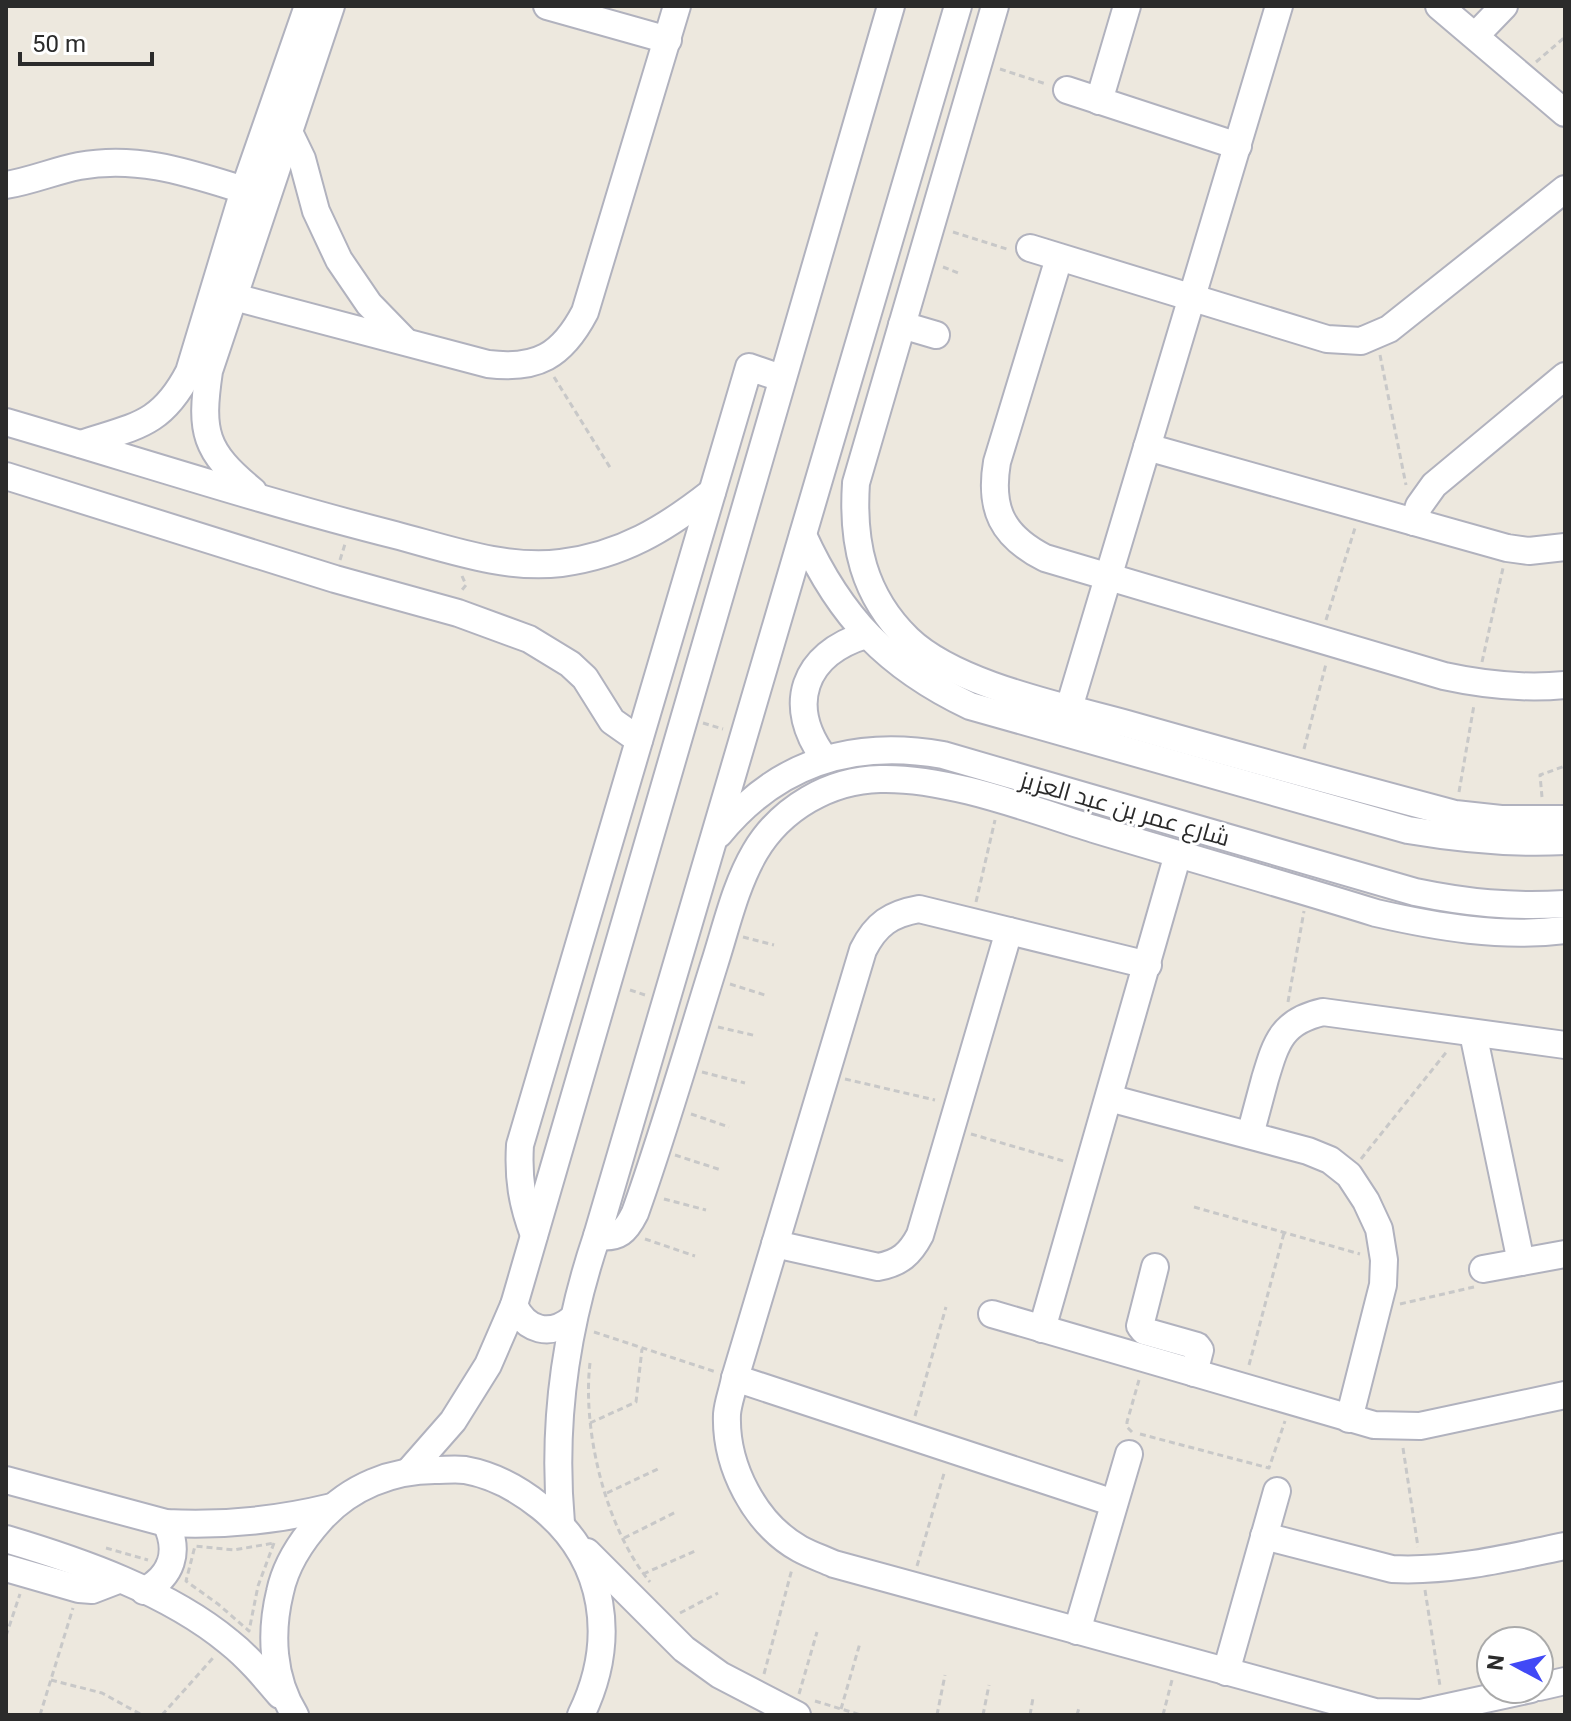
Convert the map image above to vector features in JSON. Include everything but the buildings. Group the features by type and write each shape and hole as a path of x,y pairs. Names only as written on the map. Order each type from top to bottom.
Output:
{"street":[{"path":"81,444 160,414 178,394 205,327 244,190 308,6"},
{"path":"262,498 213,452 205,429 209,371 331,6"},
{"path":"547,6 668,40"},
{"path":"234,297 488,364 510,367 543,359 557,351 574,334 585,312 677,6"},
{"path":"410,1470 453,1421 488,1365 514,1305 891,6"},
{"path":"581,1715 594,1690 602,1651 602,1611 592,1573 567,1531 558,1484 559,1412 572,1319 958,6"},
{"path":"995,6 856,483 854,519 859,555 871,589 887,615 908,639 932,658 973,678 1069,708 1408,830 1468,840 1565,841"},
{"path":"1099,101 1127,6"},
{"path":"1069,708 1279,6"},
{"path":"1439,6 1565,113"},
{"path":"1475,36 1504,6"},
{"path":"1055,86 1238,146"},
{"path":"289,132 302,159 316,211 339,260 369,304 407,343"},
{"path":"6,185 76,167 126,162 171,168 244,190"},
{"path":"1030,248 1345,342 1376,336 1389,329 1565,189"},
{"path":"886,253 920,264"},
{"path":"1059,258 997,462 993,485 996,509 1007,530 1024,547 1045,558 1478,683 1537,688 1565,685"},
{"path":"902,325 936,335"},
{"path":"534,1235 523,1205 519,1175 520,1145 749,367 781,378"},
{"path":"1414,522 1419,506 1434,485 1565,376"},
{"path":"6,422 350,524 512,563 559,563 605,554 648,537 712,492"},
{"path":"1147,447 1507,548 1529,551 1565,547"},
{"path":"6,476 335,579 458,613 529,639 570,664 585,678 612,721 639,740"},
{"path":"803,535 837,599 866,635 910,673 970,706 1219,763 1298,772 1455,814 1501,819 1556,819"},
{"path":"825,759 811,740 804,718 807,684 811,673 825,655 844,641 866,635"},
{"name":"شارع عمر بن عبد العزيز","path":"712,843 735,815 761,792 792,773 825,759 854,752 914,750 943,755 1383,883 1461,902 1502,906 1565,904"},
{"path":"1006,802 1018,777"},
{"path":"597,1236 610,1238 624,1231 638,1203 738,891 757,848 794,807 821,793 858,781 881,779 936,784 1006,802 1376,913 1458,929 1539,933 1565,930"},
{"path":"1042,1329 1178,854"},
{"path":"1376,913 1383,883"},
{"path":"1148,965 919,909 901,912 885,920 871,933 863,950 735,1378 727,1414 731,1453 745,1490 767,1523 798,1548 834,1564 1375,1712 1398,1714 1475,1702"},
{"path":"775,1244 878,1267 904,1258 914,1247 1009,931"},
{"path":"1250,1135 1274,1047 1282,1034 1308,1015 1323,1012 1565,1045"},
{"path":"1473,1033 1521,1262"},
{"path":"1109,1098 1308,1151 1330,1160 1349,1175 1379,1229 1384,1260 1383,1285 1349,1419"},
{"path":"1483,1269 1565,1254"},
{"path":"1155,1267 1140,1326 1144,1331 1197,1346 1200,1350 1194,1373"},
{"path":"514,1305 528,1325 539,1330 551,1330 572,1319"},
{"path":"992,1314 1349,1419 1399,1427 1440,1423 1565,1395"},
{"path":"735,1378 1114,1503"},
{"path":"1077,1631 1129,1454"},
{"path":"292,1709 275,1663 273,1619 283,1577 303,1538 332,1507 369,1483 410,1470 465,1470 518,1489 567,1531 684,1649 720,1675 797,1708"},
{"path":"10,1479 166,1523 194,1525 250,1520 299,1515 332,1507"},
{"path":"1226,1672 1277,1491"},
{"path":"144,1591 166,1574 172,1563 172,1536 166,1523"},
{"path":"1264,1536 1392,1569 1457,1567 1565,1546"},
{"path":"6,1539 118,1580 186,1612 228,1641 260,1671 292,1709"},
{"path":"16,1571 79,1589 105,1587 118,1580"}],"path":[{"path":"1521,75 1565,37"},
{"path":"1005,70 1055,86"},
{"path":"949,231 1000,249"},
{"path":"1376,336 1414,522"},
{"path":"543,359 611,469"},
{"path":"1298,772 1325,641 1361,508"},
{"path":"335,579 350,524"},
{"path":"685,717 745,736"},
{"path":"1556,819 1539,777 1541,773 1565,766"},
{"path":"971,921 1006,802"},
{"path":"1282,1034 1307,892"},
{"path":"743,937 774,945"},
{"path":"607,984 666,1001"},
{"path":"728,984 768,996"},
{"path":"715,1026 757,1036"},
{"path":"1349,1175 1441,1057 1473,1033"},
{"path":"701,1072 745,1083"},
{"path":"826,1074 955,1117 1089,1168"},
{"path":"688,1114 729,1127"},
{"path":"675,1155 721,1170"},
{"path":"662,1198 706,1210"},
{"path":"1194,1207 1384,1260"},
{"path":"624,1231 695,1256"},
{"path":"1242,1388 1284,1233"},
{"path":"1377,1309 1473,1288 1481,1280 1483,1269"},
{"path":"909,1435 946,1307"},
{"path":"592,1345 594,1332 735,1378"},
{"path":"589,1423 636,1402 642,1349"},
{"path":"591,1355 587,1410 606,1494 624,1538 643,1574 652,1584"},
{"path":"1145,1359 1127,1422 1130,1431 1269,1468 1291,1402"},
{"path":"1399,1427 1444,1709"},
{"path":"911,1585 951,1449"},
{"path":"606,1494 658,1469"},
{"path":"624,1538 676,1512"},
{"path":"274,1543 258,1586 249,1631 186,1581 195,1546 234,1550 274,1543"},
{"path":"106,1548 147,1561 152,1552"},
{"path":"762,1682 798,1548"},
{"path":"643,1574 695,1551"},
{"path":"6,1636 16,1571"},
{"path":"40,1715 79,1589"},
{"path":"685,1624 677,1615 718,1593"},
{"path":"817,1632 797,1708 841,1710 861,1715"},
{"path":"162,1715 228,1641"},
{"path":"841,1710 860,1643"},
{"path":"1163,1715 1178,1658"},
{"path":"937,1715 945,1675"},
{"path":"51,1680 102,1693 142,1715"},
{"path":"983,1715 989,1685"},
{"path":"1030,1715 1033,1698"},
{"path":"1077,1715 1079,1708"}]}
